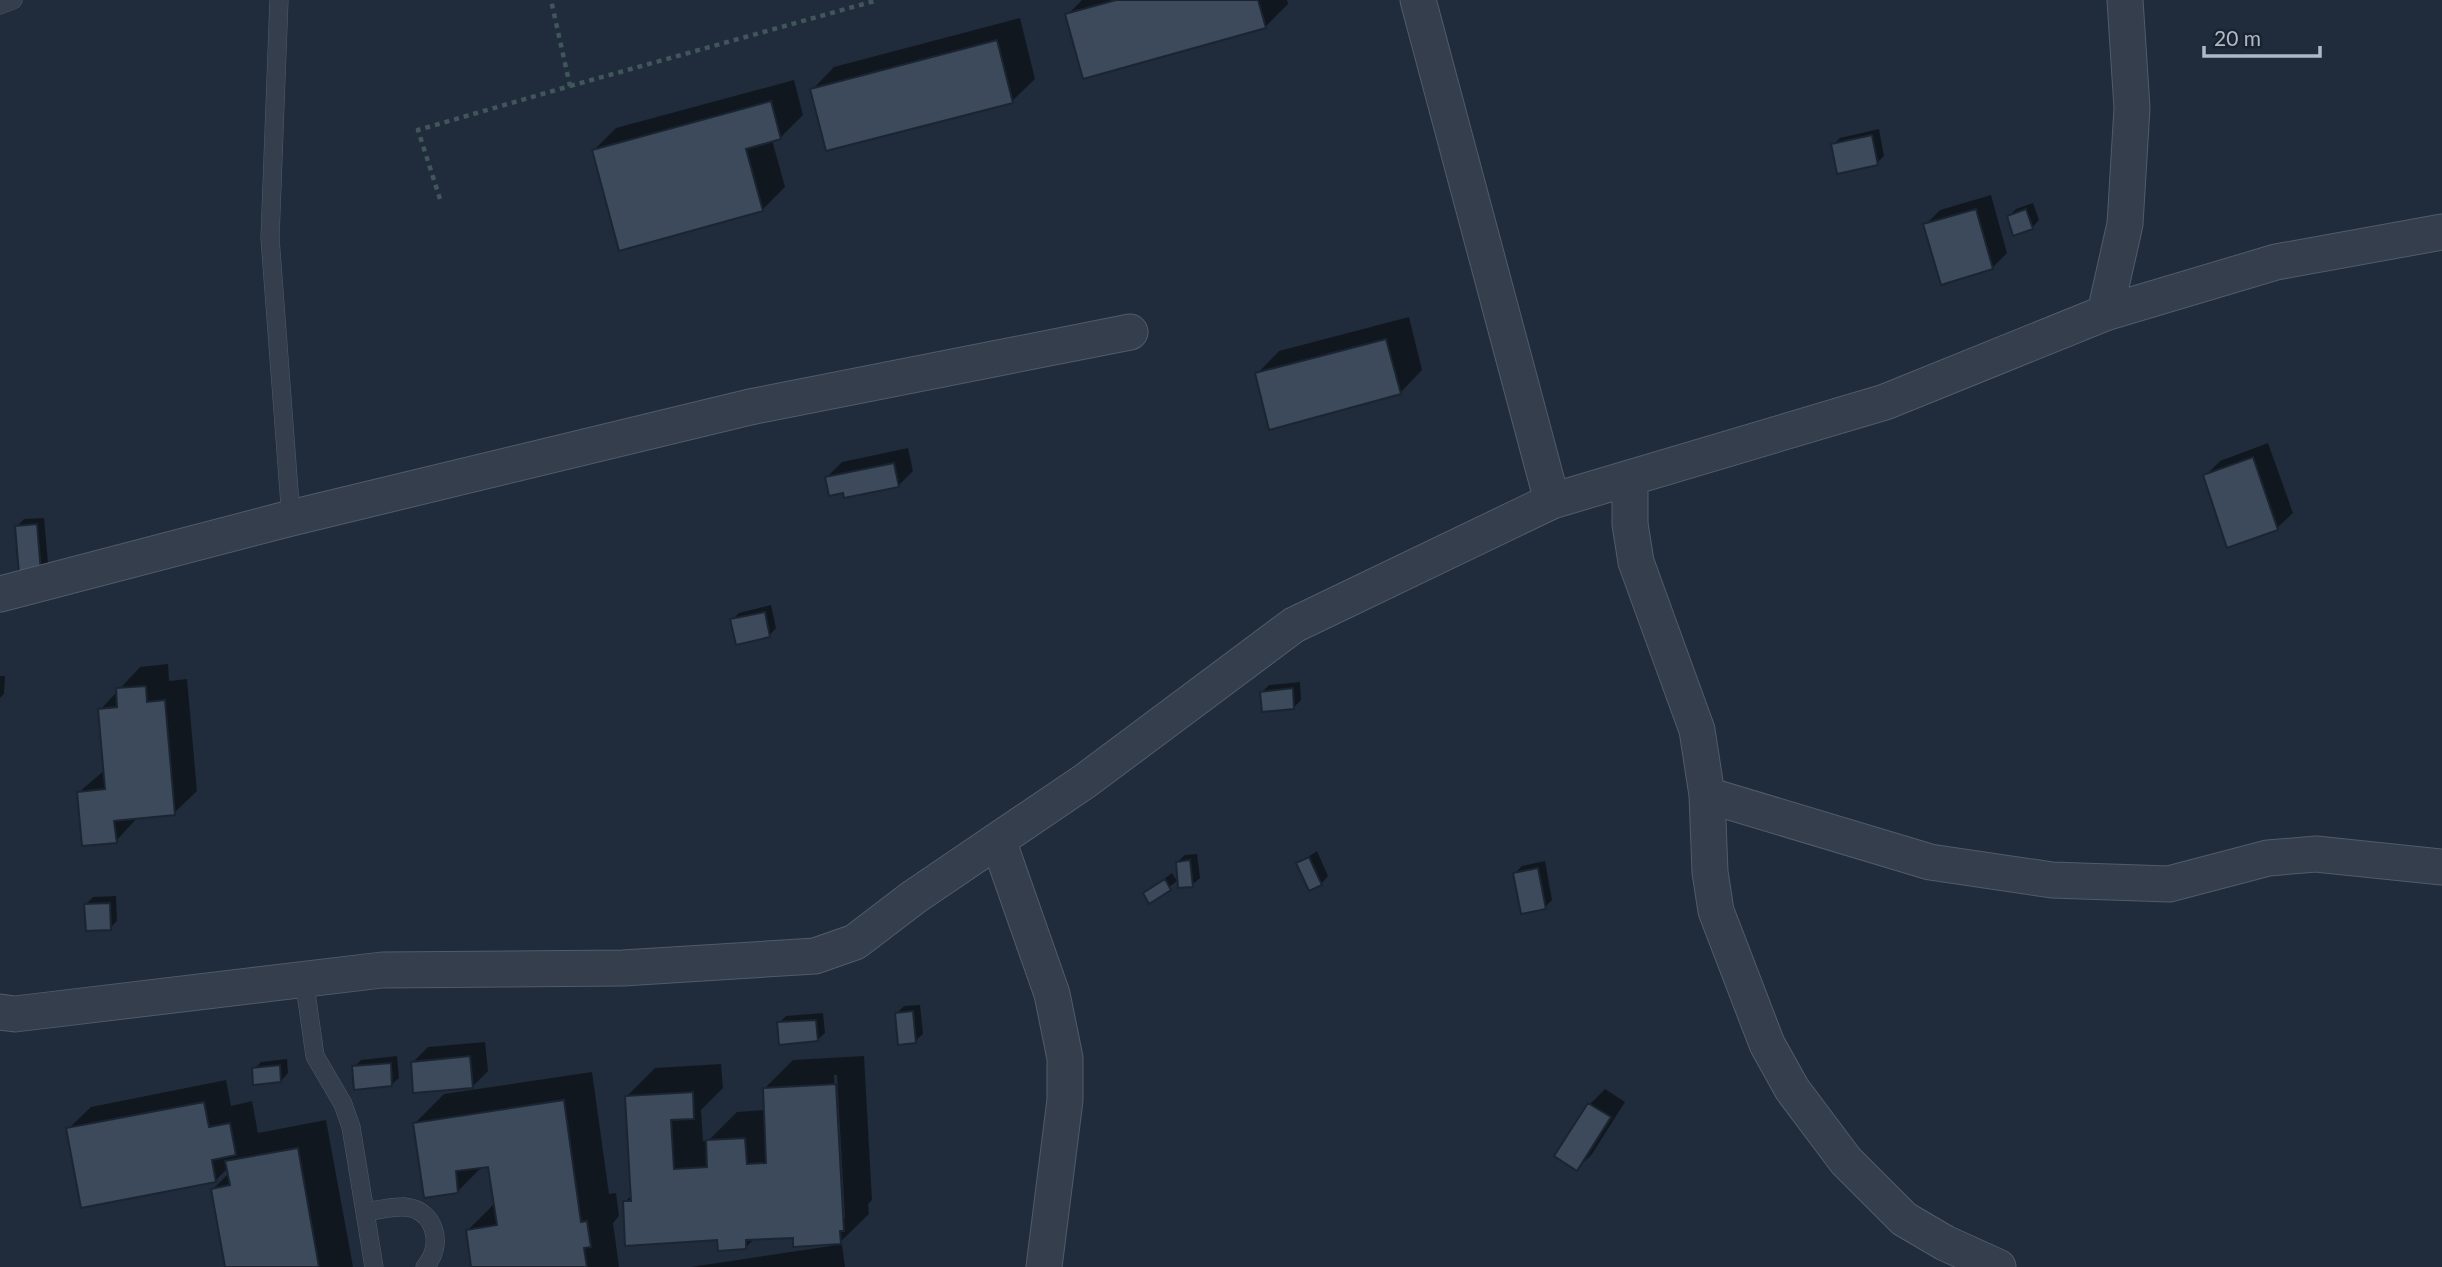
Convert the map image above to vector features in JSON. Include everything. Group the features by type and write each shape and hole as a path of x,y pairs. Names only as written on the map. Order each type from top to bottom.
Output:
{"street":[{"path":"1418,0 1552,501"},
{"path":"2105,313 2125,224 2132,108 2126,0"},
{"path":"0,1013 15,1014 382,970 623,968 815,956 855,942 1085,781 1294,625 1552,501 1885,402 2105,313 2276,262 2442,232"},
{"path":"0,594 291,518 750,407 1130,332"},
{"path":"1630,478 1630,524 1636,562 1697,730 1707,795 1710,872 1716,911 1767,1044 1792,1089 1846,1161 1905,1219 1945,1243 1998,1267"},
{"path":"1707,795 1930,862 2052,880 2169,884 2268,858 2316,854 2442,867"},
{"path":"998,840 1052,994 1065,1058 1065,1100 1044,1267"}],"lane":[{"path":"0,5 13,0"},
{"path":"279,0 270,238 291,518"},
{"path":"304,979 315,1055 321,1071 343,1104 351,1127 374,1267"},
{"path":"365,1212 401,1206 420,1212 428,1218 436,1244 433,1256 425,1267"}],"path":[{"path":"551,0 570,86"},
{"path":"440,199 418,130 878,0"}],"building":[{"path":"1116,0 1258,0 1266,28 1083,79 1065,14"},
{"path":"997,40 1013,103 826,151 810,89"},
{"path":"771,101 781,139 746,149 763,211 619,251 592,150"},
{"path":"1872,135 1878,165 1837,174 1831,144"},
{"path":"1976,209 1993,269 1941,285 1923,224"},
{"path":"2026,209 2033,229 2013,236 2007,216"},
{"path":"1386,339 1401,394 1269,430 1255,373"},
{"path":"2253,457 2278,530 2227,548 2203,475"},
{"path":"894,463 899,487 844,498 843,493 829,496 825,477"},
{"path":"37,524 41,572 19,574 15,526"},
{"path":"765,612 770,637 736,645 730,619"},
{"path":"146,686 147,702 165,700 175,815 114,821 117,843 82,846 77,792 105,789 98,709 117,707 116,688"},
{"path":"1293,688 1294,709 1262,712 1260,692"},
{"path":"1309,857 1322,885 1309,891 1296,863"},
{"path":"1190,860 1193,887 1178,888 1176,862"},
{"path":"1538,868 1546,909 1521,914 1513,873"},
{"path":"1165,879 1171,890 1149,904 1143,893"},
{"path":"110,903 111,930 86,931 84,904"},
{"path":"913,1011 916,1043 898,1045 895,1013"},
{"path":"816,1020 818,1041 779,1045 777,1022"},
{"path":"470,1056 473,1088 413,1093 411,1062"},
{"path":"391,1063 392,1086 354,1090 352,1066"},
{"path":"280,1065 281,1082 253,1085 252,1068"},
{"path":"836,1084 844,1231 840,1231 841,1244 793,1247 793,1238 746,1240 746,1249 718,1251 717,1240 625,1246 623,1201 631,1201 625,1096 693,1092 694,1119 671,1120 674,1169 707,1167 706,1140 745,1138 747,1164 766,1163 763,1088"},
{"path":"564,1100 581,1222 587,1221 591,1247 584,1248 587,1267 471,1267 466,1230 497,1225 488,1167 456,1171 458,1193 424,1198 413,1123"},
{"path":"204,1102 209,1127 230,1123 236,1155 212,1160 216,1182 81,1208 66,1128"},
{"path":"1588,1103 1611,1117 1577,1171 1554,1156"},
{"path":"298,1148 319,1267 225,1267 211,1189 230,1185 225,1161"}]}
